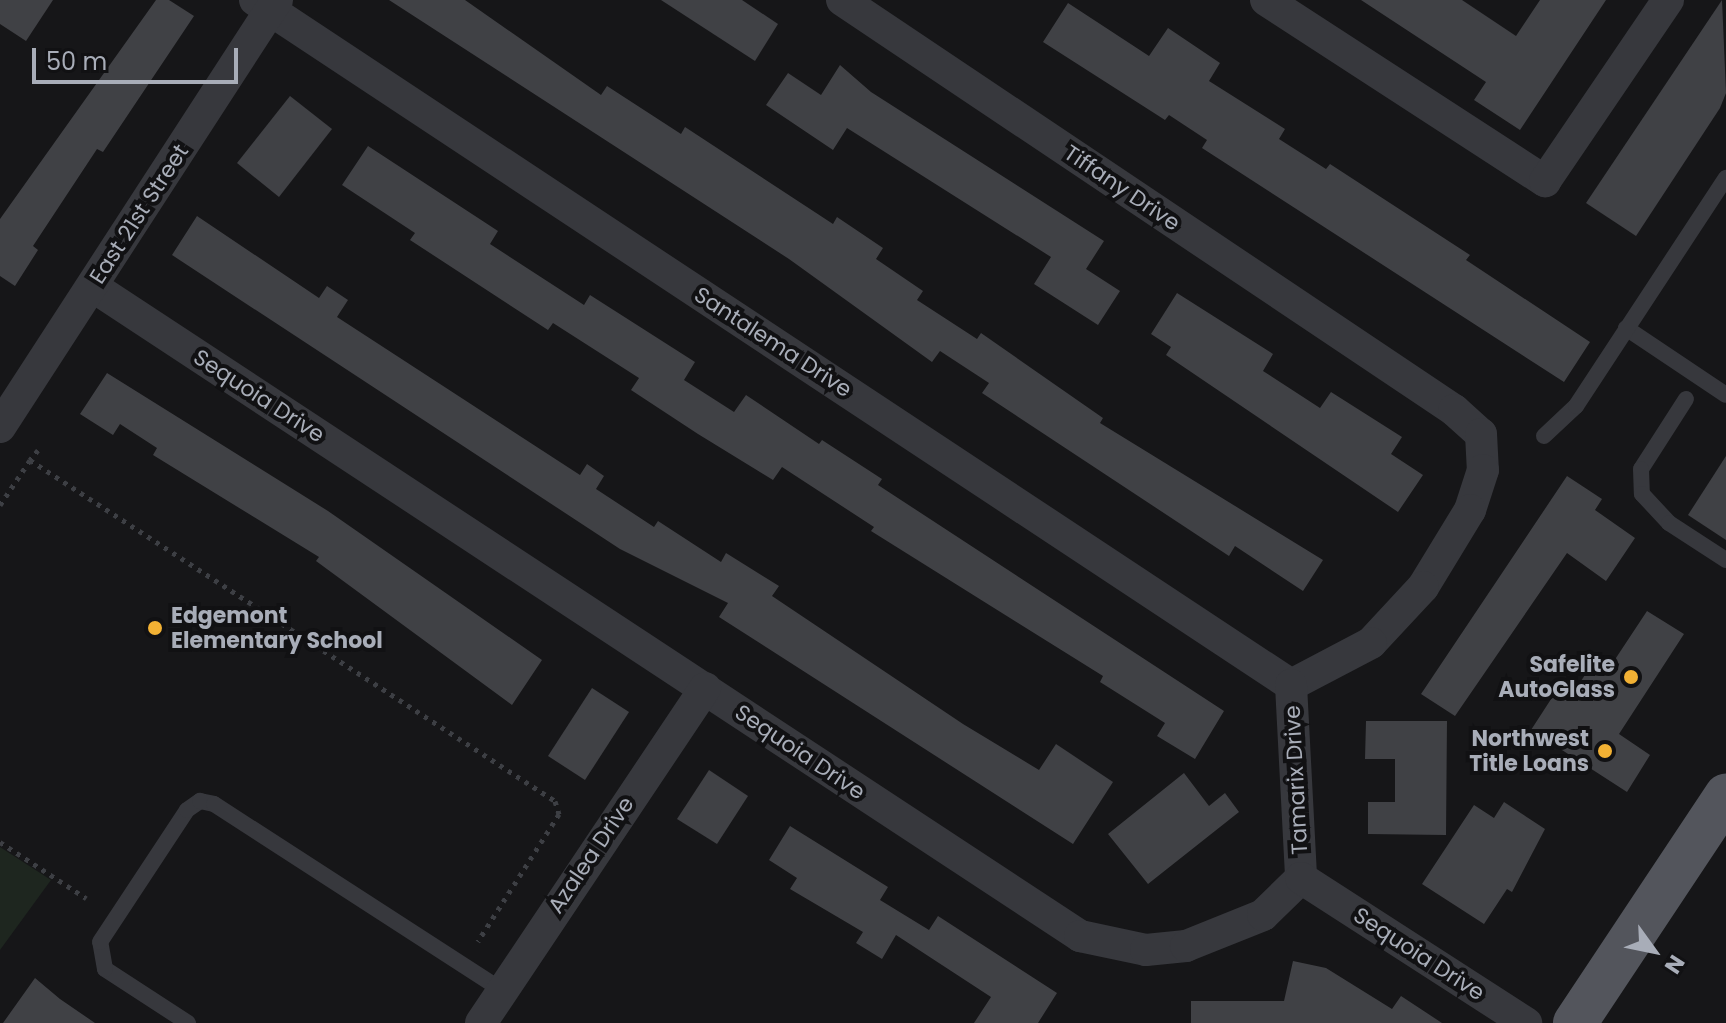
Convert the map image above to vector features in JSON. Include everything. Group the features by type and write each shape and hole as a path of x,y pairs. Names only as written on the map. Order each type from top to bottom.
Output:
{"main road":[{"path":"1575,1023 1726,796"}],"street":[{"name":"Tiffany Drive","path":"842,0 1403,376"},
{"path":"1266,0 1545,181 1668,0"},
{"name":"East 21st Street","path":"0,427 92,286 267,3"},
{"name":"Santalema Drive","path":"267,3 1291,685"},
{"name":"Sequoia Drive","path":"92,286 1029,904 1103,944 1146,950 1186,946 1263,915 1301,878 1526,1023"},
{"name":"Tamarix Drive","path":"1301,878 1291,685 1371,643 1423,587 1470,510 1483,470 1481,434 1403,376"},
{"name":"Azalea Drive","path":"481,1023 705,688"}],"lane":[{"path":"1544,436 1576,406 1726,178"},
{"path":"1626,328 1726,395"},
{"path":"1686,399 1641,469 1642,494 1669,523 1726,560"},
{"path":"188,1023 105,969 100,942 187,810 200,801 214,804 502,990"}],"path":[{"path":"0,505 38,450"},
{"path":"30,460 555,801 559,814 478,941"},
{"path":"0,842 86,898"}],"shaded area":[{"path":"0,847 51,880 0,950"}],"building":[{"path":"0,0 53,0 26,41 0,24"},
{"path":"156,0 169,0 194,16 103,152 97,149 33,246 38,250 15,286 0,276 0,219"},
{"path":"389,0 465,0 601,95 607,86 681,134 685,127 833,224 837,217 883,248 876,259 923,291 917,300 977,339 981,333 1103,418 1100,423 1323,560 1303,591 1235,546 1229,556 982,393 989,383 940,351 932,362 789,259"},
{"path":"661,0 742,0 778,24 755,61"},
{"path":"1361,0 1462,0 1516,36 1540,0 1606,0 1520,130 1474,100 1486,82"},
{"path":"1722,0 1726,93 1720,108 1636,236 1586,203"},
{"path":"1068,3 1149,56 1168,28 1220,63 1209,81 1285,129 1279,139 1326,169 1330,164 1470,255 1466,260 1590,342 1564,382 1202,148 1207,140 1169,115 1165,120 1043,42"},
{"path":"840,65 871,92 1104,241 1086,269 1120,291 1098,325 1034,284 1051,257 847,128 833,150 766,105 788,73 821,95"},
{"path":"290,96 332,129 279,197 237,163"},
{"path":"368,146 498,231 490,244 584,305 590,295 695,362 684,380 734,412 746,395 819,444 822,440 882,479 878,485 1224,711 1195,759 1157,736 1165,723 1100,682 1103,676 871,531 874,527 782,467 773,480 698,434 631,390 639,378 553,323 548,330 410,240 415,233 342,185"},
{"path":"197,216 319,298 327,286 348,300 337,317 580,475 587,464 604,476 596,489 654,527 658,521 721,562 726,553 779,586 772,596 963,724 1039,770 1056,744 1113,782 1073,844 719,617 728,603 620,549 172,255"},
{"path":"1177,293 1273,354 1263,371 1320,408 1331,392 1402,437 1391,454 1423,475 1398,512 1166,355 1171,347 1151,334"},
{"path":"107,373 328,511 542,660 512,705 316,561 319,557 153,455 157,448 120,424 113,435 80,414"},
{"path":"1726,456 1726,540 1688,515"},
{"path":"1567,476 1602,499 1595,510 1635,538 1606,581 1567,553 1455,716 1421,694"},
{"path":"1647,611 1684,634 1619,734 1650,755 1627,792 1531,730 1555,693 1568,701 1596,658 1610,667"},
{"path":"592,688 629,712 585,780 548,756"},
{"path":"1366,721 1447,721 1446,835 1368,834 1368,802 1395,802 1395,759 1365,759"},
{"path":"709,770 748,796 717,844 677,819"},
{"path":"1184,773 1209,806 1225,793 1239,812 1148,884 1108,834"},
{"path":"1504,802 1545,829 1512,892 1507,889 1484,924 1422,884 1474,805 1494,818"},
{"path":"790,826 888,887 880,900 929,930 938,916 1057,993 1038,1023 974,1023 991,997 896,935 882,959 856,943 863,932 790,889 797,878 769,860"},
{"path":"1293,961 1326,968 1392,1009 1401,996 1442,1023 1191,1023 1191,1001 1284,1001"},
{"path":"35,978 60,999 95,1023 3,1023"}],"place":[{"name":"Edgemont Elementary School","path":"155,628"},
{"name":"Safelite AutoGlass","path":"1631,677"},
{"name":"Northwest Title Loans","path":"1605,751"}]}
